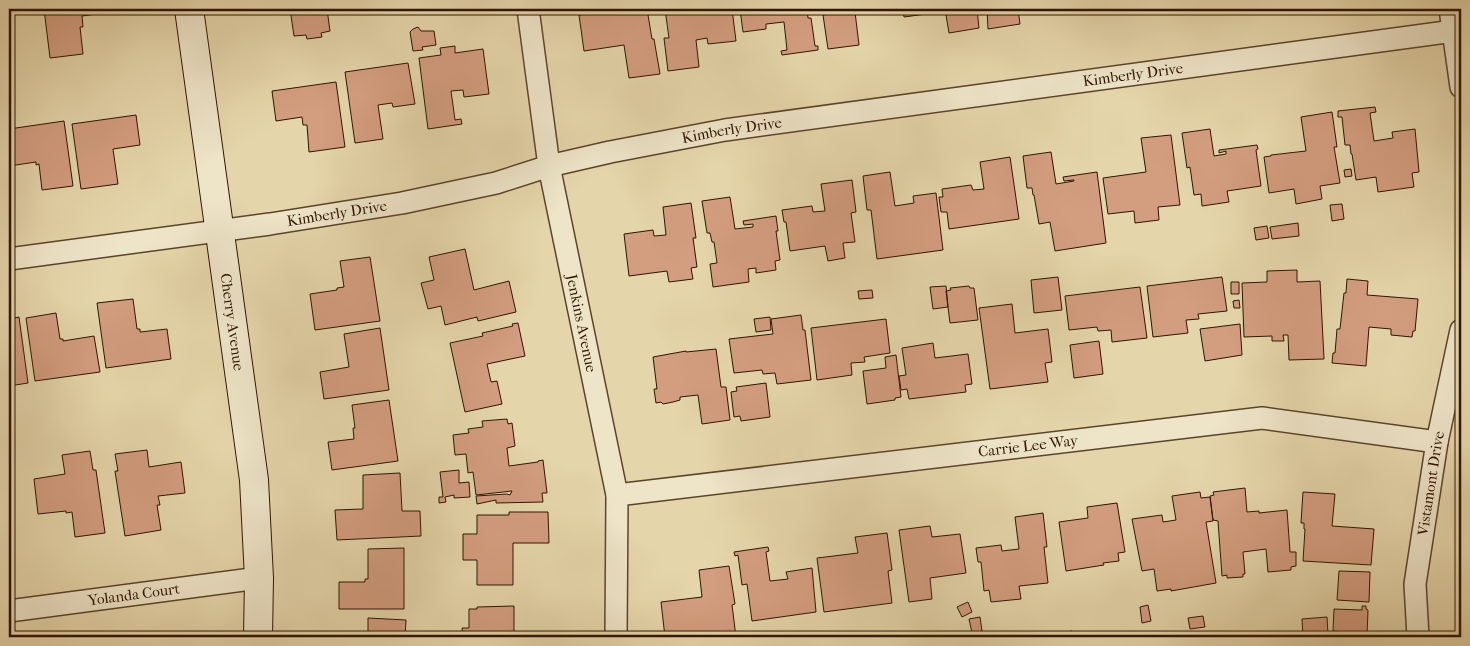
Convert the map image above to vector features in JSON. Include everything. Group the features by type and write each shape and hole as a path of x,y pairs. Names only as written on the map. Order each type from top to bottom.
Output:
{"street":[{"name":"Cherry Avenue","path":"189,9 254,480 259,578 258,637"},
{"name":"Jenkins Avenue","path":"528,9 549,166 618,495 616,637"},
{"path":"1450,9 1458,30 1461,87"},
{"name":"Kimberly Drive","path":"9,259 402,203 496,184 549,166 610,152 725,130 1458,30"},
{"name":"Vistamont Drive","path":"1418,637 1415,584 1438,442 1461,330"},
{"name":"Carrie Lee Way","path":"618,495 1262,418 1438,442"},
{"name":"Yolanda Court","path":"9,611 259,578"}],"building":[{"path":"44,9 103,9 104,13 82,16 83,27 80,27 83,54 50,58"},
{"path":"290,9 327,9 330,31 321,33 322,37 307,39 306,35 294,36"},
{"path":"602,9 647,9 660,74 629,78 624,45 584,51 579,15 602,12"},
{"path":"665,9 732,9 736,41 708,44 707,38 696,40 699,67 668,71 664,38 669,38"},
{"path":"740,9 807,9 808,18 811,18 815,46 818,46 818,50 782,55 781,51 787,50 784,22 766,24 766,29 743,32"},
{"path":"827,9 883,9 855,12 859,45 828,49 823,15 828,14"},
{"path":"903,9 934,9 934,13 904,17"},
{"path":"945,9 977,9 979,28 949,33"},
{"path":"987,9 1018,9 1020,24 988,29"},
{"path":"1108,9 1128,9 1109,12"},
{"path":"1151,9 1172,9 1151,11"},
{"path":"418,27 421,31 434,31 436,45 422,47 423,50 413,51 410,32"},
{"path":"455,46 455,53 483,49 489,94 464,97 463,90 451,91 455,120 461,119 462,124 428,129 419,58 441,55 440,48"},
{"path":"408,63 415,104 393,107 392,103 378,105 383,139 355,143 345,72"},
{"path":"336,82 345,147 309,152 307,125 303,125 302,117 276,121 272,91"},
{"path":"1375,107 1376,112 1370,113 1374,141 1393,138 1392,132 1415,129 1419,172 1412,173 1414,187 1378,192 1376,177 1356,180 1350,145 1345,145 1342,117 1338,117 1338,111"},
{"path":"1332,112 1337,147 1334,147 1340,183 1320,186 1322,199 1296,204 1294,189 1269,193 1264,157 1306,151 1301,117"},
{"path":"136,115 140,145 113,149 118,184 81,189 72,124"},
{"path":"64,121 73,186 42,190 39,164 36,165 36,162 9,166 9,129"},
{"path":"1210,129 1214,156 1226,154 1226,151 1219,153 1219,150 1257,145 1261,186 1227,191 1229,202 1202,206 1201,194 1194,195 1190,167 1187,168 1182,133"},
{"path":"1171,135 1180,205 1158,207 1159,220 1135,223 1134,211 1108,214 1103,178 1146,172 1141,138"},
{"path":"1051,152 1056,184 1074,181 1064,181 1063,177 1097,172 1106,243 1055,251 1050,222 1039,224 1032,188 1027,188 1023,156"},
{"path":"1010,157 1019,219 949,229 947,212 941,212 939,197 943,197 942,189 971,185 973,190 984,189 980,162"},
{"path":"1351,169 1352,176 1345,177 1344,170"},
{"path":"890,172 895,206 914,203 913,196 936,193 943,250 877,259 871,210 867,210 863,176"},
{"path":"852,180 856,212 851,213 855,242 843,243 845,258 828,261 825,246 790,251 786,222 784,222 782,210 812,206 813,212 825,211 821,184"},
{"path":"730,197 735,229 753,227 753,224 744,225 743,221 776,216 780,260 775,261 776,270 756,273 756,268 748,269 749,282 713,287 710,264 717,263 714,242 712,242 710,233 707,233 702,201"},
{"path":"691,203 696,238 693,238 697,267 691,268 693,279 669,282 667,271 629,276 624,234 653,230 654,236 666,235 663,207"},
{"path":"1342,204 1344,219 1332,221 1330,205"},
{"path":"1298,223 1299,236 1272,239 1270,227"},
{"path":"1267,226 1269,238 1256,240 1254,228"},
{"path":"465,249 474,290 509,281 516,312 478,321 477,317 445,325 441,306 428,309 421,283 434,280 429,257"},
{"path":"370,257 380,321 315,330 310,294 337,290 337,288 344,287 340,261"},
{"path":"1297,270 1297,282 1320,281 1324,359 1289,360 1288,335 1283,335 1284,341 1272,341 1272,336 1244,337 1242,283 1267,282 1267,271"},
{"path":"1058,277 1062,310 1034,313 1031,280"},
{"path":"1222,277 1227,311 1198,314 1199,319 1186,320 1188,333 1153,337 1147,286"},
{"path":"1347,279 1368,281 1367,295 1418,299 1415,331 1413,331 1412,337 1391,335 1391,329 1369,327 1366,366 1332,363 1333,353 1335,353 1337,329 1340,329"},
{"path":"1231,282 1239,282 1239,294 1231,294"},
{"path":"946,286 948,307 933,309 930,287"},
{"path":"969,286 974,288 978,320 950,323 946,291 951,290 950,288"},
{"path":"1140,287 1147,338 1112,342 1111,330 1098,331 1097,327 1069,330 1065,296"},
{"path":"872,290 873,298 859,299 858,291"},
{"path":"133,299 137,329 140,329 140,332 167,329 171,359 106,368 97,303"},
{"path":"1239,300 1240,308 1234,308 1233,301"},
{"path":"1012,304 1015,333 1048,329 1052,362 1045,363 1048,382 990,389 979,308"},
{"path":"56,313 60,339 63,339 63,341 94,336 100,372 35,381 26,318"},
{"path":"801,315 803,330 805,330 811,380 777,384 775,373 763,374 762,370 734,373 729,339 773,334 771,319"},
{"path":"19,317 28,383 9,386 9,319"},
{"path":"770,317 771,330 756,332 754,319"},
{"path":"886,319 890,353 864,357 865,362 851,363 852,375 817,380 811,328"},
{"path":"518,323 525,356 487,364 491,382 497,381 502,404 465,412 450,343 483,336 482,333 513,326 512,324"},
{"path":"1240,324 1242,355 1205,361 1200,329"},
{"path":"380,328 389,390 324,399 320,372 349,367 344,334"},
{"path":"1099,341 1103,374 1074,378 1070,345"},
{"path":"933,343 935,358 968,354 972,384 965,385 966,392 909,399 907,389 901,390 899,376 906,375 902,348"},
{"path":"716,349 721,387 726,387 730,420 702,424 698,395 680,397 680,400 663,404 661,402 656,403 654,389 657,389 653,357 686,351"},
{"path":"896,355 901,397 895,398 895,400 867,404 863,371 886,368 885,357"},
{"path":"766,383 770,417 741,421 740,416 734,417 731,392 737,391 736,387"},
{"path":"389,400 398,461 332,470 328,442 354,439 353,428 355,428 352,405"},
{"path":"507,419 508,424 512,423 515,446 507,448 509,466 543,460 547,493 542,493 543,502 496,503 496,500 477,504 476,496 510,495 512,491 476,495 473,472 468,473 466,454 455,455 453,435 469,433 468,429 483,427 482,421"},
{"path":"147,450 149,467 181,462 185,493 158,496 160,505 157,505 161,530 125,536 115,471 118,471 115,454"},
{"path":"90,451 93,470 96,470 105,533 75,537 72,512 38,514 34,479 65,474 62,455"},
{"path":"459,470 459,483 469,482 470,497 454,498 454,495 445,497 446,502 439,503 439,497 443,497 440,472"},
{"path":"400,473 402,511 420,511 421,536 337,540 335,510 363,509 363,475"},
{"path":"1245,488 1247,512 1259,511 1259,513 1287,510 1290,552 1296,552 1296,566 1291,567 1291,570 1268,572 1266,549 1243,552 1245,574 1243,574 1243,577 1227,578 1227,575 1222,576 1218,521 1213,520 1210,496 1214,495 1213,492"},
{"path":"1200,492 1201,498 1210,497 1213,521 1206,522 1216,583 1171,591 1171,589 1157,591 1154,569 1142,571 1132,519 1162,515 1163,522 1176,520 1172,496"},
{"path":"1303,492 1335,494 1332,526 1374,529 1371,565 1303,561 1305,529 1304,523 1301,523"},
{"path":"1117,503 1125,552 1118,553 1119,561 1066,571 1059,522 1088,518 1087,507"},
{"path":"509,512 548,512 549,543 513,543 513,585 477,585 477,560 463,560 463,534 477,534 477,515 509,515"},
{"path":"1043,513 1047,547 1044,547 1048,583 1019,586 1021,599 991,602 989,590 984,591 981,562 978,562 976,548 1001,545 1002,551 1019,549 1015,517"},
{"path":"930,526 932,537 960,534 966,573 930,578 932,599 909,602 899,530"},
{"path":"887,533 892,570 888,571 892,603 824,612 817,558 858,553 855,537"},
{"path":"768,547 769,551 766,552 770,581 788,579 786,572 812,568 816,612 752,621 747,584 742,585 738,555 735,556 734,552"},
{"path":"404,548 404,609 339,609 339,582 365,582 365,579 368,579 368,549"},
{"path":"729,566 735,604 732,605 736,637 665,637 661,602 702,597 699,570"},
{"path":"1339,571 1370,572 1369,602 1337,600"},
{"path":"968,602 972,612 962,617 957,607"},
{"path":"1148,605 1151,621 1142,623 1140,607"},
{"path":"514,606 514,637 463,637 462,628 469,628 469,609"},
{"path":"1362,606 1366,606 1368,610 1367,637 1346,636 1346,632 1333,631 1334,609 1362,610"},
{"path":"1203,616 1205,627 1190,629 1188,618"},
{"path":"980,617 982,631 972,633 969,619"},
{"path":"1327,617 1328,634 1341,633 1342,637 1303,637 1302,619"},
{"path":"368,618 406,620 405,637 368,637"},
{"path":"1072,631 1073,637 1063,637 1062,633"},
{"path":"968,633 969,637 960,637 960,634"}]}
